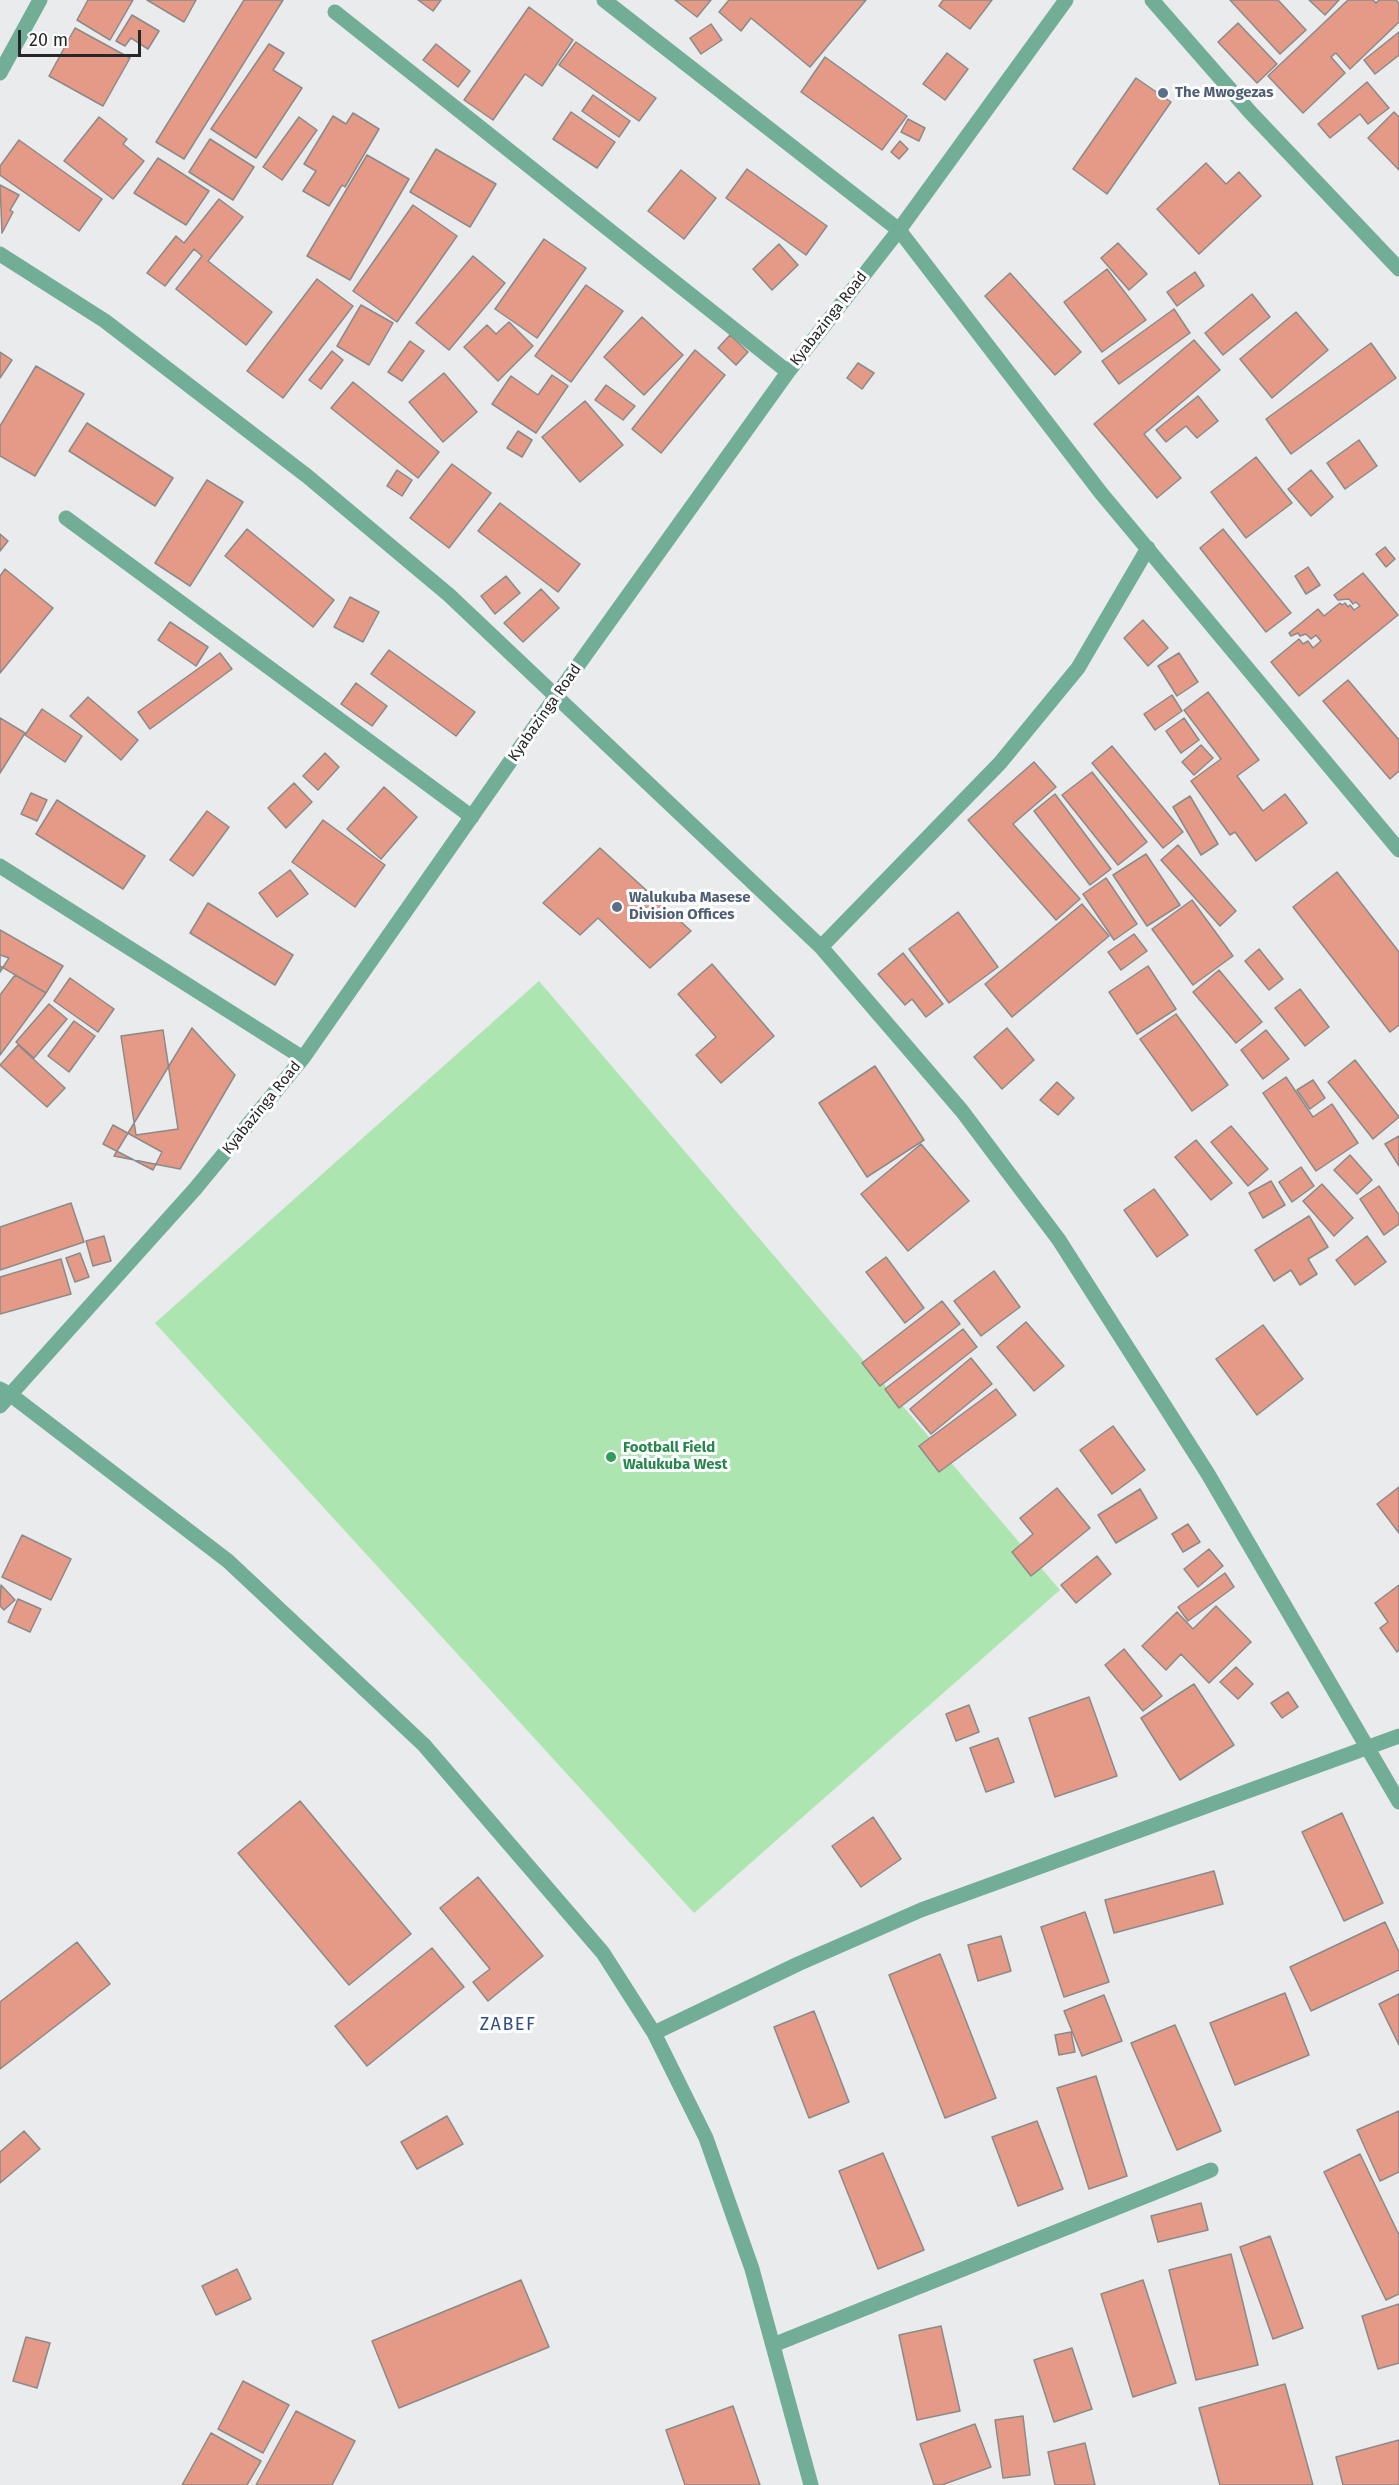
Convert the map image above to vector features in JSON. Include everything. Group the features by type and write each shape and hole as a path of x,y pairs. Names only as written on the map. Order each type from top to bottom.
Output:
{"street":[{"path":"0,73 40,0"},
{"path":"604,0 899,230 1101,493 1399,850"},
{"name":"Kyabazinga Road","path":"4,1397 195,1189 303,1058 556,696 788,372 899,230 1066,0"},
{"path":"1152,0 1251,112 1399,269"},
{"path":"335,12 788,372"},
{"path":"0,254 105,321 307,476 449,595 821,947 962,1111 1059,1240 1208,1474 1399,1802"},
{"path":"66,518 471,817"},
{"path":"821,947 1000,763 1071,677 1148,548"},
{"path":"0,866 303,1058"},
{"path":"4,1397 228,1561 424,1745 603,1953 654,2033 706,2138 752,2269 812,2485"},
{"path":"654,2033 798,1964 921,1910 1399,1736"},
{"path":"773,2345 1211,2170"}],"green space":[{"name":"Football Field Walukuba West","path":"539,981 1060,1590 694,1913 155,1323"}],"building":[{"path":"88,0 133,0 110,40 77,20"},
{"path":"147,0 196,0 184,22"},
{"path":"244,0 283,0 184,159 156,142"},
{"path":"418,0 441,0 433,11"},
{"path":"675,0 711,0 697,17"},
{"path":"729,0 866,0 810,67 751,18 741,31 719,12"},
{"path":"943,0 992,0 970,29 939,6"},
{"path":"1230,0 1278,0 1306,30 1280,54"},
{"path":"1309,0 1339,0 1325,15"},
{"path":"1348,0 1373,0 1376,3 1379,0 1396,0 1399,3 1399,22 1350,69 1336,53 1331,57 1345,73 1303,113 1268,76"},
{"path":"529,7 573,40 542,86 525,74 493,120 464,100"},
{"path":"132,15 159,31 148,49 131,38 125,46 116,41"},
{"path":"1238,23 1277,64 1257,83 1218,42"},
{"path":"711,24 722,40 701,54 690,38"},
{"path":"75,28 130,58 103,106 49,76"},
{"path":"1399,32 1399,55 1375,74 1364,60"},
{"path":"576,42 656,98 639,121 559,65"},
{"path":"269,44 284,53 273,70 302,88 256,158 211,129"},
{"path":"436,44 470,71 458,87 423,60"},
{"path":"947,53 968,69 945,100 923,84"},
{"path":"825,57 907,116 882,150 801,92"},
{"path":"1136,78 1171,102 1107,194 1073,169"},
{"path":"1367,82 1389,108 1368,124 1360,114 1330,138 1318,124"},
{"path":"593,95 630,121 619,137 582,111"},
{"path":"571,112 615,142 597,168 553,139"},
{"path":"1394,112 1399,117 1399,170 1368,138"},
{"path":"353,113 379,129 345,187 342,185 329,206 303,191 316,171 304,164 333,116 346,124"},
{"path":"99,117 127,139 123,144 144,161 113,199 64,161"},
{"path":"299,117 317,130 282,180 263,167"},
{"path":"908,119 925,128 919,141 901,132"},
{"path":"210,139 254,167 233,200 189,172"},
{"path":"19,140 102,199 79,231 0,175 0,166"},
{"path":"900,141 908,149 899,159 891,152"},
{"path":"436,149 496,184 470,227 410,192"},
{"path":"367,155 409,179 350,280 307,256"},
{"path":"158,158 209,191 186,225 134,193"},
{"path":"1206,163 1226,184 1239,172 1261,196 1199,254 1157,209"},
{"path":"747,169 827,226 806,255 726,198"},
{"path":"681,170 716,198 684,239 648,211"},
{"path":"0,185 19,195 10,210 13,212 2,233"},
{"path":"219,199 243,217 208,261 272,312 246,345 176,289 202,256 194,249 165,286 147,273 176,236 184,243"},
{"path":"413,205 457,236 397,322 353,291"},
{"path":"544,239 586,268 537,338 495,309"},
{"path":"1118,243 1147,274 1129,290 1101,258"},
{"path":"779,244 798,265 772,290 753,269"},
{"path":"473,256 505,283 449,350 416,323"},
{"path":"1107,269 1146,320 1102,352 1064,302"},
{"path":"1195,272 1204,286 1177,306 1167,292"},
{"path":"1010,273 1081,352 1055,375 985,296"},
{"path":"317,279 353,306 283,398 247,371"},
{"path":"586,285 623,311 571,382 535,356"},
{"path":"1252,294 1270,317 1223,355 1205,333"},
{"path":"361,305 393,323 369,365 337,346"},
{"path":"1174,309 1190,333 1119,384 1102,361"},
{"path":"1296,312 1328,350 1272,398 1240,359"},
{"path":"642,317 683,355 644,395 604,357"},
{"path":"509,322 533,346 498,381 464,347 487,325 496,334"},
{"path":"730,335 748,352 736,365 718,348"},
{"path":"1194,340 1220,370 1144,434 1181,478 1157,498 1094,424"},
{"path":"410,341 424,351 402,381 388,372"},
{"path":"1371,343 1396,378 1291,454 1266,419"},
{"path":"695,350 725,375 661,453 632,429"},
{"path":"332,351 343,360 321,389 309,380"},
{"path":"0,352 12,360 0,378"},
{"path":"858,363 874,373 862,389 847,378"},
{"path":"36,366 84,394 35,476 0,456 0,426"},
{"path":"444,373 477,412 443,442 409,402"},
{"path":"552,375 568,386 536,433 492,404 511,376 538,395"},
{"path":"353,382 439,452 418,478 331,408"},
{"path":"606,385 635,406 623,420 595,400"},
{"path":"1198,396 1218,421 1197,438 1186,426 1166,442 1156,430"},
{"path":"585,401 623,445 580,482 542,437"},
{"path":"87,423 173,478 155,506 69,451"},
{"path":"518,431 532,440 522,457 507,448"},
{"path":"1359,440 1377,466 1345,489 1327,463"},
{"path":"1256,457 1292,503 1246,538 1211,492"},
{"path":"452,464 491,493 449,548 410,518"},
{"path":"397,470 412,480 402,496 387,486"},
{"path":"1311,470 1333,497 1311,516 1288,489"},
{"path":"207,480 243,502 190,586 155,563"},
{"path":"500,503 580,564 558,592 478,531"},
{"path":"247,529 334,600 313,627 225,556"},
{"path":"1223,529 1291,613 1266,632 1200,548"},
{"path":"0,534 8,541 0,551"},
{"path":"1385,547 1395,559 1386,567 1376,554"},
{"path":"1308,567 1320,585 1306,594 1295,576"},
{"path":"5,569 53,608 0,673 0,576"},
{"path":"1363,573 1398,615 1299,696 1271,662 1299,639 1303,644 1308,641 1313,648 1321,641 1316,635 1311,639 1306,634 1300,636 1298,633 1291,636 1289,633 1318,609 1324,616 1340,603 1342,605 1345,603 1348,607 1350,605 1354,610 1360,606 1356,602 1353,604 1349,599 1338,600 1334,595"},
{"path":"506,576 520,593 495,614 481,596"},
{"path":"541,589 559,608 523,642 504,623"},
{"path":"350,597 379,612 363,642 334,627"},
{"path":"1143,620 1168,648 1148,666 1124,638"},
{"path":"170,622 208,647 196,666 158,640"},
{"path":"389,650 475,712 456,736 371,674"},
{"path":"220,653 232,669 150,729 138,712"},
{"path":"1179,653 1198,682 1177,696 1158,666"},
{"path":"1348,680 1399,740 1399,771 1390,779 1323,701"},
{"path":"356,683 387,706 372,726 341,704"},
{"path":"1208,692 1259,760 1237,776 1263,811 1285,794 1307,823 1256,861 1235,832 1230,835 1191,781 1221,759 1184,710"},
{"path":"1172,695 1182,711 1155,730 1144,714"},
{"path":"88,697 138,740 121,760 70,716"},
{"path":"42,709 82,736 65,762 25,735"},
{"path":"0,718 25,733 0,773"},
{"path":"1184,718 1199,740 1181,753 1166,731"},
{"path":"1201,745 1213,758 1194,775 1182,762"},
{"path":"1112,746 1183,832 1163,848 1092,763"},
{"path":"325,753 339,767 318,790 303,776"},
{"path":"1034,762 1056,787 1013,824 1080,899 1056,920 968,820"},
{"path":"1092,772 1147,842 1118,865 1062,795"},
{"path":"294,783 312,802 286,828 268,808"},
{"path":"384,787 417,817 381,859 347,829"},
{"path":"31,793 47,800 37,821 21,814"},
{"path":"1055,794 1111,869 1090,885 1034,811"},
{"path":"1190,796 1218,844 1201,855 1173,807"},
{"path":"57,800 145,856 123,889 36,834"},
{"path":"207,811 229,827 193,876 170,860"},
{"path":"323,820 385,865 355,907 292,862"},
{"path":"1178,845 1236,911 1220,926 1161,860"},
{"path":"600,848 691,931 650,968 598,918 580,935 543,903"},
{"path":"1146,854 1180,905 1147,926 1113,875"},
{"path":"290,870 308,894 277,917 259,893"},
{"path":"1337,872 1399,952 1399,1025 1390,1032 1293,907"},
{"path":"1106,878 1137,924 1114,940 1083,894"},
{"path":"1192,900 1233,956 1193,985 1152,929"},
{"path":"208,903 293,955 275,985 190,933"},
{"path":"1082,904 1109,936 1012,1017 985,984"},
{"path":"958,912 998,967 949,1003 909,949"},
{"path":"0,930 63,966 46,993 0,966"},
{"path":"1134,934 1147,951 1121,970 1108,952"},
{"path":"1259,949 1283,979 1269,990 1245,961"},
{"path":"903,953 943,1004 926,1017 912,999 905,1005 878,974"},
{"path":"0,955 9,958 0,972"},
{"path":"712,964 774,1036 721,1083 696,1055 716,1037 678,994"},
{"path":"1148,966 1176,1009 1137,1034 1109,992"},
{"path":"1219,970 1262,1022 1236,1043 1193,992"},
{"path":"15,975 46,993 0,1055 0,995"},
{"path":"70,978 114,1009 98,1032 54,1001"},
{"path":"1300,989 1329,1027 1305,1046 1275,1008"},
{"path":"49,1004 67,1019 34,1058 16,1042"},
{"path":"1176,1014 1228,1085 1192,1111 1140,1039"},
{"path":"74,1021 95,1036 69,1072 48,1056"},
{"path":"192,1028 235,1075 180,1169 114,1156"},
{"path":"1007,1028 1034,1060 1002,1089 974,1057"},
{"path":"163,1030 178,1129 136,1135 121,1036"},
{"path":"1266,1030 1289,1059 1263,1079 1241,1050"},
{"path":"18,1045 65,1088 47,1107 0,1065"},
{"path":"1355,1060 1399,1117 1373,1139 1328,1082"},
{"path":"875,1066 924,1140 867,1177 819,1103"},
{"path":"1286,1077 1313,1117 1332,1104 1358,1143 1316,1171 1263,1093"},
{"path":"1313,1080 1325,1098 1310,1109 1297,1090"},
{"path":"1057,1082 1074,1098 1058,1115 1040,1100"},
{"path":"113,1125 162,1152 153,1170 103,1144"},
{"path":"1231,1126 1268,1169 1248,1186 1211,1142"},
{"path":"1399,1136 1399,1166 1385,1144"},
{"path":"1196,1140 1232,1183 1211,1200 1175,1157"},
{"path":"921,1144 969,1201 908,1251 861,1194"},
{"path":"1350,1155 1372,1180 1357,1194 1334,1170"},
{"path":"1301,1167 1314,1186 1292,1202 1279,1182"},
{"path":"1271,1181 1285,1205 1263,1218 1249,1193"},
{"path":"1322,1184 1353,1218 1334,1236 1303,1201"},
{"path":"1379,1186 1399,1215 1399,1224 1384,1235 1360,1199"},
{"path":"1154,1189 1188,1235 1157,1257 1124,1210"},
{"path":"71,1203 84,1242 0,1270 0,1227"},
{"path":"1309,1216 1328,1247 1308,1259 1317,1274 1300,1285 1291,1270 1274,1281 1255,1250"},
{"path":"104,1236 111,1261 93,1266 86,1241"},
{"path":"1367,1236 1386,1262 1355,1285 1336,1260"},
{"path":"80,1253 89,1277 75,1282 66,1258"},
{"path":"886,1257 924,1308 905,1323 866,1272"},
{"path":"61,1259 71,1294 0,1314 0,1277"},
{"path":"994,1271 1020,1307 981,1336 954,1301"},
{"path":"942,1301 960,1324 880,1386 862,1363"},
{"path":"1026,1322 1064,1366 1034,1391 997,1347"},
{"path":"1263,1325 1303,1379 1257,1415 1216,1359"},
{"path":"963,1329 977,1347 899,1408 885,1389"},
{"path":"971,1358 992,1384 931,1434 910,1409"},
{"path":"996,1389 1016,1415 939,1472 919,1446"},
{"path":"1113,1426 1145,1470 1112,1494 1080,1450"},
{"path":"1399,1487 1399,1533 1377,1504"},
{"path":"1057,1488 1090,1528 1031,1576 1012,1552 1033,1534 1020,1518"},
{"path":"1140,1489 1157,1518 1116,1543 1098,1515"},
{"path":"1188,1524 1200,1542 1183,1552 1172,1534"},
{"path":"22,1535 71,1559 51,1600 2,1577"},
{"path":"1209,1549 1223,1566 1198,1587 1184,1569"},
{"path":"1097,1556 1111,1574 1076,1603 1061,1585"},
{"path":"1225,1573 1234,1587 1188,1621 1178,1607"},
{"path":"1,1585 15,1600 4,1610 0,1606"},
{"path":"1399,1585 1399,1650 1397,1652 1380,1628 1388,1622 1375,1603"},
{"path":"18,1599 41,1609 30,1632 8,1622"},
{"path":"1216,1606 1251,1642 1209,1683 1181,1654 1166,1670 1142,1646 1177,1612 1193,1629"},
{"path":"1124,1649 1162,1696 1143,1711 1105,1665"},
{"path":"1236,1667 1253,1684 1238,1699 1220,1682"},
{"path":"1194,1684 1234,1745 1180,1780 1141,1718"},
{"path":"1288,1692 1298,1707 1282,1718 1271,1703"},
{"path":"1089,1697 1117,1776 1055,1797 1029,1718"},
{"path":"969,1705 979,1732 956,1741 946,1714"},
{"path":"998,1738 1014,1782 986,1792 970,1748"},
{"path":"300,1801 411,1934 349,1985 238,1853"},
{"path":"1342,1813 1383,1903 1344,1921 1302,1832"},
{"path":"873,1817 901,1859 861,1887 832,1846"},
{"path":"1214,1871 1223,1904 1114,1933 1105,1900"},
{"path":"478,1877 543,1956 488,2001 473,1982 490,1969 440,1908"},
{"path":"1085,1912 1109,1982 1064,1997 1041,1927"},
{"path":"1385,1922 1399,1952 1399,1970 1311,2011 1290,1967"},
{"path":"1001,1936 1011,1971 978,1981 968,1945"},
{"path":"77,1942 110,1984 0,2069 0,2002"},
{"path":"432,1948 464,1987 367,2066 335,2026"},
{"path":"940,1954 996,2098 945,2118 889,1975"},
{"path":"1285,1993 1309,2055 1235,2085 1210,2023"},
{"path":"1399,1994 1399,2045 1379,2004"},
{"path":"1104,1995 1122,2041 1082,2056 1064,2011"},
{"path":"814,2011 849,2102 809,2118 774,2027"},
{"path":"1175,2025 1221,2131 1177,2150 1131,2043"},
{"path":"1071,2032 1075,2052 1059,2055 1055,2035"},
{"path":"1096,2076 1127,2176 1089,2189 1057,2088"},
{"path":"1399,2111 1399,2172 1380,2181 1357,2130"},
{"path":"447,2116 463,2144 417,2169 401,2142"},
{"path":"1037,2121 1063,2189 1018,2206 992,2137"},
{"path":"24,2131 40,2149 0,2183 0,2152"},
{"path":"883,2153 924,2250 878,2269 839,2171"},
{"path":"1360,2154 1399,2235 1399,2294 1386,2300 1324,2172"},
{"path":"1201,2203 1208,2230 1158,2242 1151,2216"},
{"path":"1270,2236 1303,2328 1273,2339 1240,2247"},
{"path":"1231,2254 1258,2365 1196,2380 1169,2270"},
{"path":"237,2269 251,2299 216,2315 202,2286"},
{"path":"521,2280 549,2347 399,2408 372,2341"},
{"path":"1143,2280 1176,2383 1133,2397 1101,2294"},
{"path":"1399,2304 1399,2363 1378,2369 1362,2316"},
{"path":"941,2326 960,2411 917,2420 899,2335"},
{"path":"26,2337 50,2343 37,2388 13,2381"},
{"path":"1072,2348 1092,2409 1054,2422 1034,2360"},
{"path":"243,2381 289,2405 263,2453 218,2429"},
{"path":"1285,2384 1313,2485 1220,2485 1199,2408"},
{"path":"733,2406 760,2485 685,2485 666,2430"},
{"path":"296,2411 355,2441 332,2485 256,2485"},
{"path":"1023,2416 1030,2475 1003,2478 995,2420"},
{"path":"975,2424 991,2467 942,2485 934,2485 920,2444"},
{"path":"211,2433 261,2461 247,2485 182,2485"},
{"path":"1399,2440 1399,2485 1343,2485 1336,2457"},
{"path":"1085,2443 1095,2485 1055,2485 1048,2452"}],"place":[{"name":"The Mwogezas","path":"1163,93"},
{"name":"Walukuba Masese Division Offices","path":"617,907"},
{"name":"Football Field Walukuba West","path":"611,1457"}],"district":[{"name":"ZABEF","path":"508,2025"}]}
